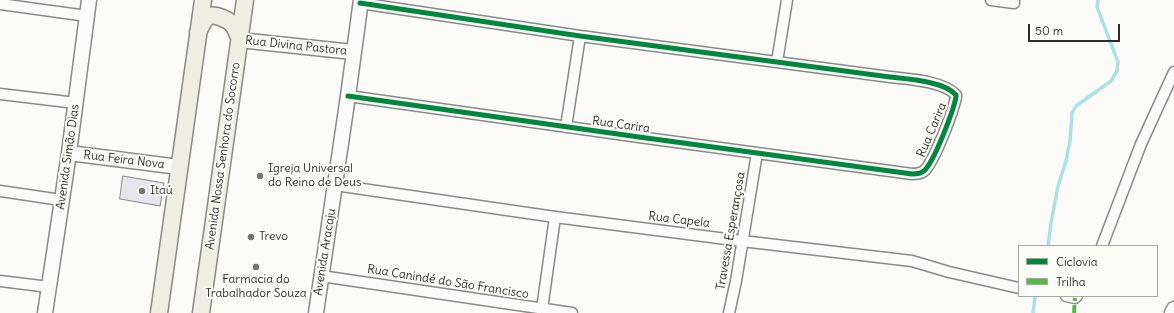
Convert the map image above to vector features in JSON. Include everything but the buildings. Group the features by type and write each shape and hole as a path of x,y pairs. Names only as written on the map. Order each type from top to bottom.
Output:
{"main road":[{"path":"161,310 197,33 203,0"},
{"name":"Avenida Nossa Senhora do Socorro","path":"201,312 245,0"},
{"path":"197,33 206,19 210,16 214,16 230,23 239,39"}],"street":[{"name":"Avenida Simão Dias","path":"45,313 69,153 89,0"},
{"path":"777,62 787,0"},
{"path":"990,0 1014,2"},
{"name":"Rua Carira","path":"348,96 912,174 921,173 929,164 945,130 956,95 946,88 890,77 580,36 360,2"},
{"name":"Avenida Aracaju","path":"316,313 348,96 360,2"},
{"path":"0,4 87,16"},
{"path":"566,127 580,36"},
{"name":"Rua Divina Pastora","path":"239,39 353,52"},
{"path":"1102,245 1141,144 1174,72"},
{"path":"0,94 76,103"},
{"name":"Rua Feira Nova","path":"69,153 179,167"},
{"name":"Travessa Esperançosa","path":"729,313 758,153"},
{"name":"Rua Capela","path":"335,185 555,217 912,261 949,272 1018,288"},
{"path":"0,191 61,200"},
{"path":"542,309 555,217"},
{"name":"Rua Canindé do São Francisco","path":"321,276 572,313"},
{"path":"0,281 49,287"},
{"path":"1172,313 1174,309"}],"waterway":[{"path":"1048,245 1058,186 1066,161 1070,141 1072,113 1076,106 1111,81 1117,71 1118,62 1097,7 1098,0"},
{"path":"1033,313 1035,298"}],"marked path":[{"path":"1074,313 1075,298"}],"cycle path":[{"path":"348,96 912,174 924,171 933,158 947,125 956,97 956,95 950,90 943,87 915,80 580,36 360,3"}],"place":[{"name":"Igreja Universal do Reino de Deus","path":"260,176"},
{"name":"Itaú","path":"142,191"},
{"name":"Trevo","path":"251,237"},
{"name":"Farmacia do Trabalhador Souza","path":"256,267"}]}
